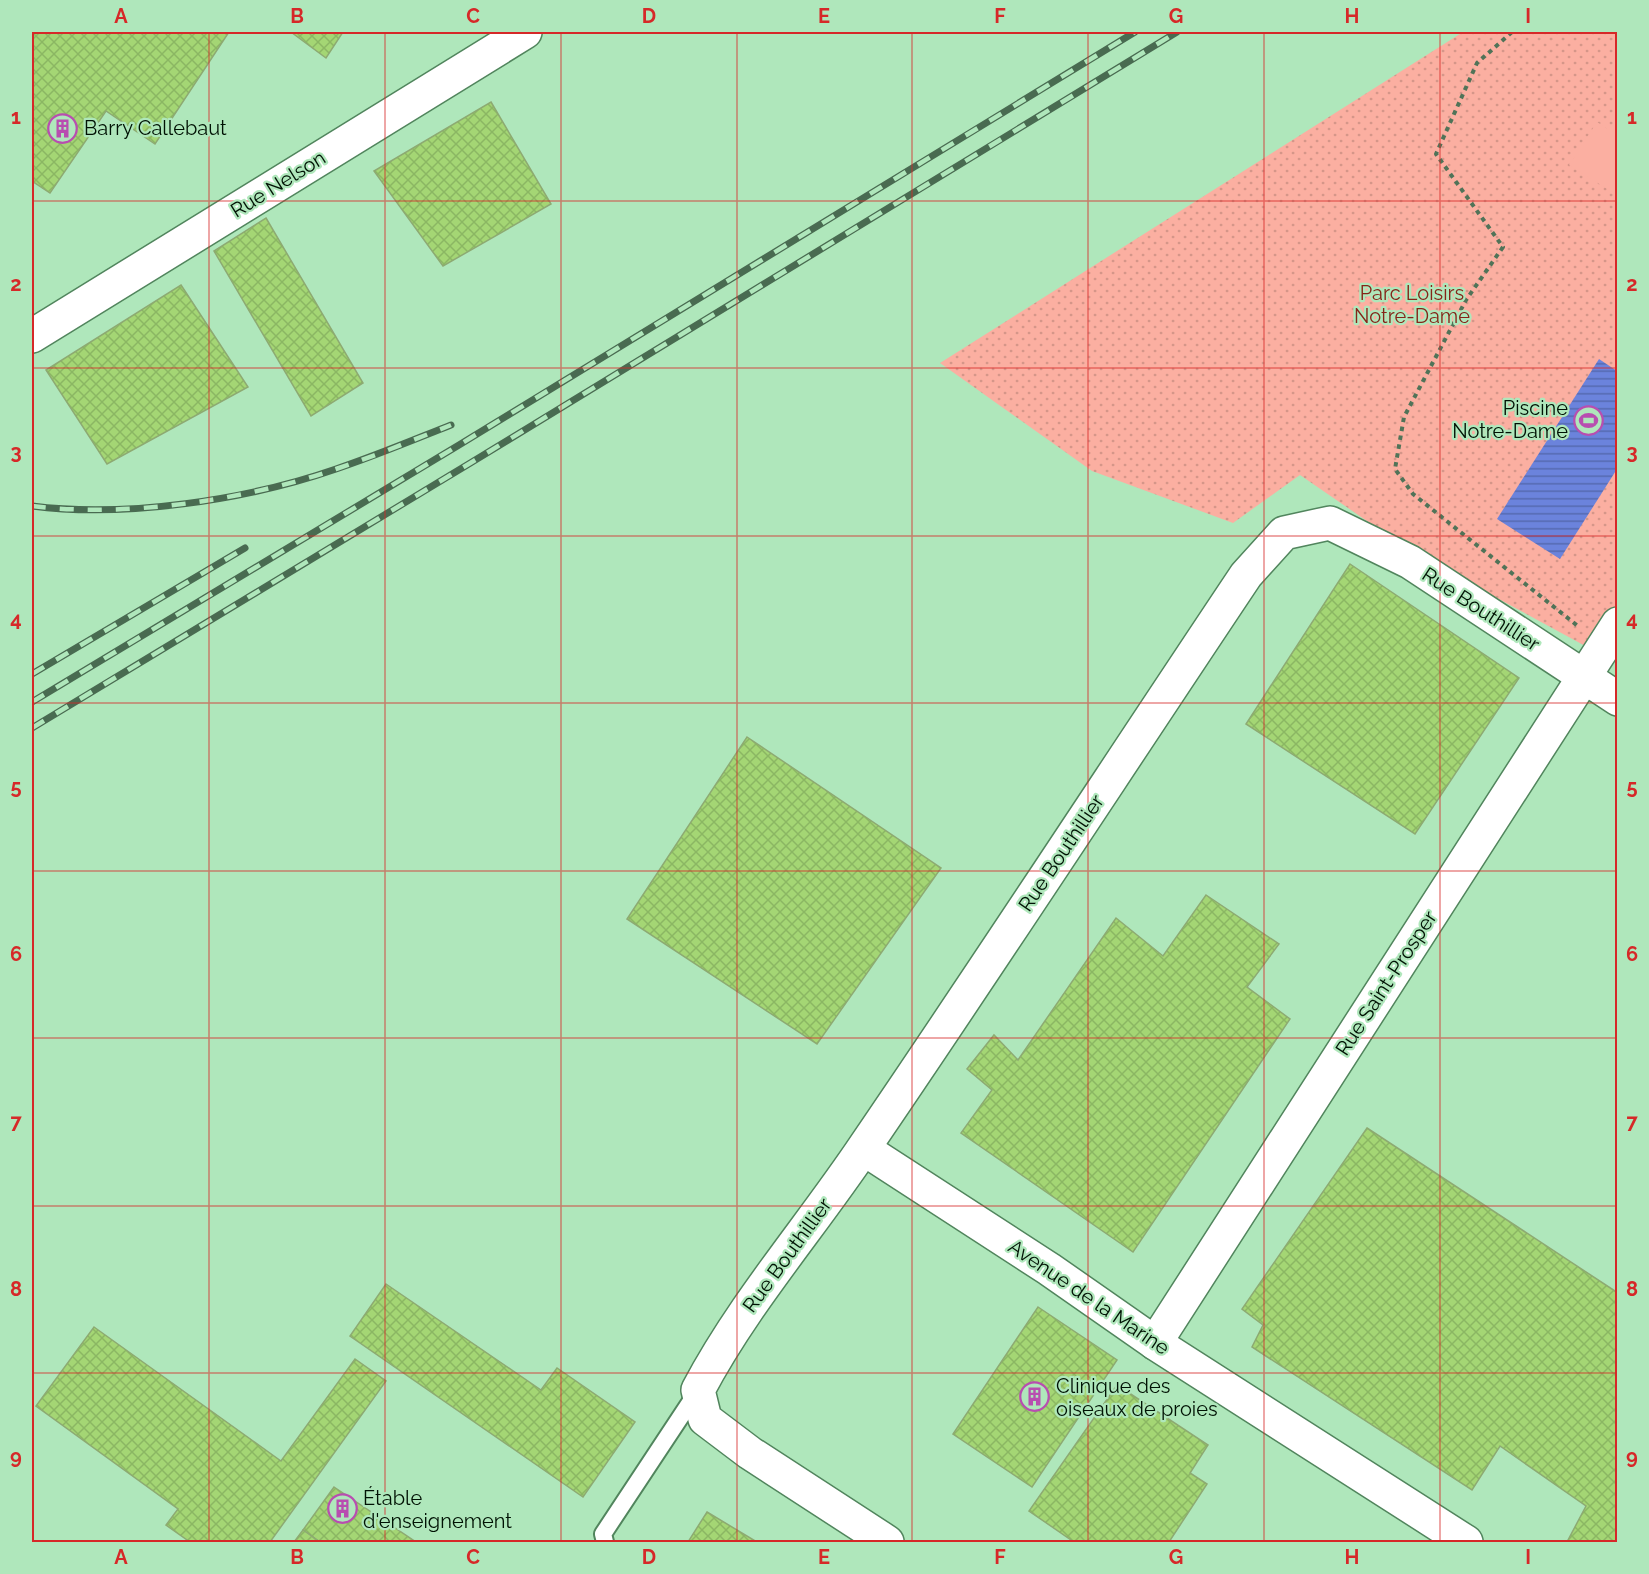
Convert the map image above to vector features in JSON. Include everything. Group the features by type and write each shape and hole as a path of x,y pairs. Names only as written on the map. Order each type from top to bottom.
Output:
{"street":[{"name":"Rue Nelson","path":"32,336 525,32"},
{"name":"Rue Bouthillier","path":"698,1390 717,1355 787,1253 864,1149 1246,575 1284,533 1330,523 1410,562 1617,699"},
{"name":"Rue Saint-Prosper","path":"1155,1344 1610,635"},
{"name":"Avenue de la Marine","path":"864,1149 1049,1269 1155,1344 1466,1542"},
{"path":"698,1390 705,1419 750,1453 886,1542"}],"lane":[{"path":"605,1542 603,1534 698,1390"}],"path":[{"path":"1512,32 1477,63 1436,154 1503,248 1466,300 1404,417 1395,469 1413,494 1610,635"}],"green space":[{"name":"Parc Loisirs Notre-Dame","path":"1463,32 1617,32 1618,630 1600,654 1412,552 1300,475 1233,523 1092,471 940,363"},
{"path":"1597,122 1617,135 1617,195 1569,165"}],"water":[{"name":"Piscine Notre-Dame","path":"1599,359 1617,371 1617,469 1560,559 1497,519"}],"building":[{"name":"Barry Callebaut","path":"32,32 229,32 155,144 106,111 50,193 32,181"},
{"path":"291,32 343,32 326,58"},
{"path":"491,102 551,204 443,266 374,171"},
{"path":"266,218 363,383 311,416 214,251"},
{"path":"181,285 248,387 107,464 46,370"},
{"path":"1350,564 1519,678 1415,834 1246,724"},
{"path":"747,737 941,868 817,1044 627,919"},
{"path":"1206,895 1279,944 1247,987 1290,1019 1133,1252 961,1133 992,1090 967,1069 994,1035 1018,1060 1116,918 1163,956"},
{"path":"1367,1128 1618,1293 1618,1542 1567,1542 1586,1506 1500,1446 1472,1490 1252,1347 1263,1325 1242,1309"},
{"path":"386,1284 541,1390 557,1368 635,1422 583,1497 350,1336"},
{"name":"Clinique des oiseaux de proies","path":"1038,1307 1117,1360 1032,1487 953,1434"},
{"path":"94,1327 281,1461 355,1359 386,1381 270,1542 190,1542 166,1525 178,1509 36,1406"},
{"path":"1117,1385 1208,1445 1190,1473 1207,1484 1169,1542 1074,1542 1029,1511"},
{"name":"Étable d'enseignement","path":"334,1487 416,1542 320,1542 303,1530"},
{"path":"707,1512 757,1542 688,1542"},
{"path":"303,1530 320,1542 294,1542"}],"railway":[{"path":"32,702 459,445 1135,32"},
{"path":"32,728 1177,32"},
{"path":"32,506 106,510 146,508 186,504 264,490 336,469 451,425"},
{"path":"32,674 245,548"}],"place":[{"name":"Barry Callebaut","path":"63,128"},
{"name":"Piscine Notre-Dame","path":"1589,420"},
{"name":"Clinique des oiseaux de proies","path":"1035,1397"},
{"name":"Étable d'enseignement","path":"342,1509"}]}
